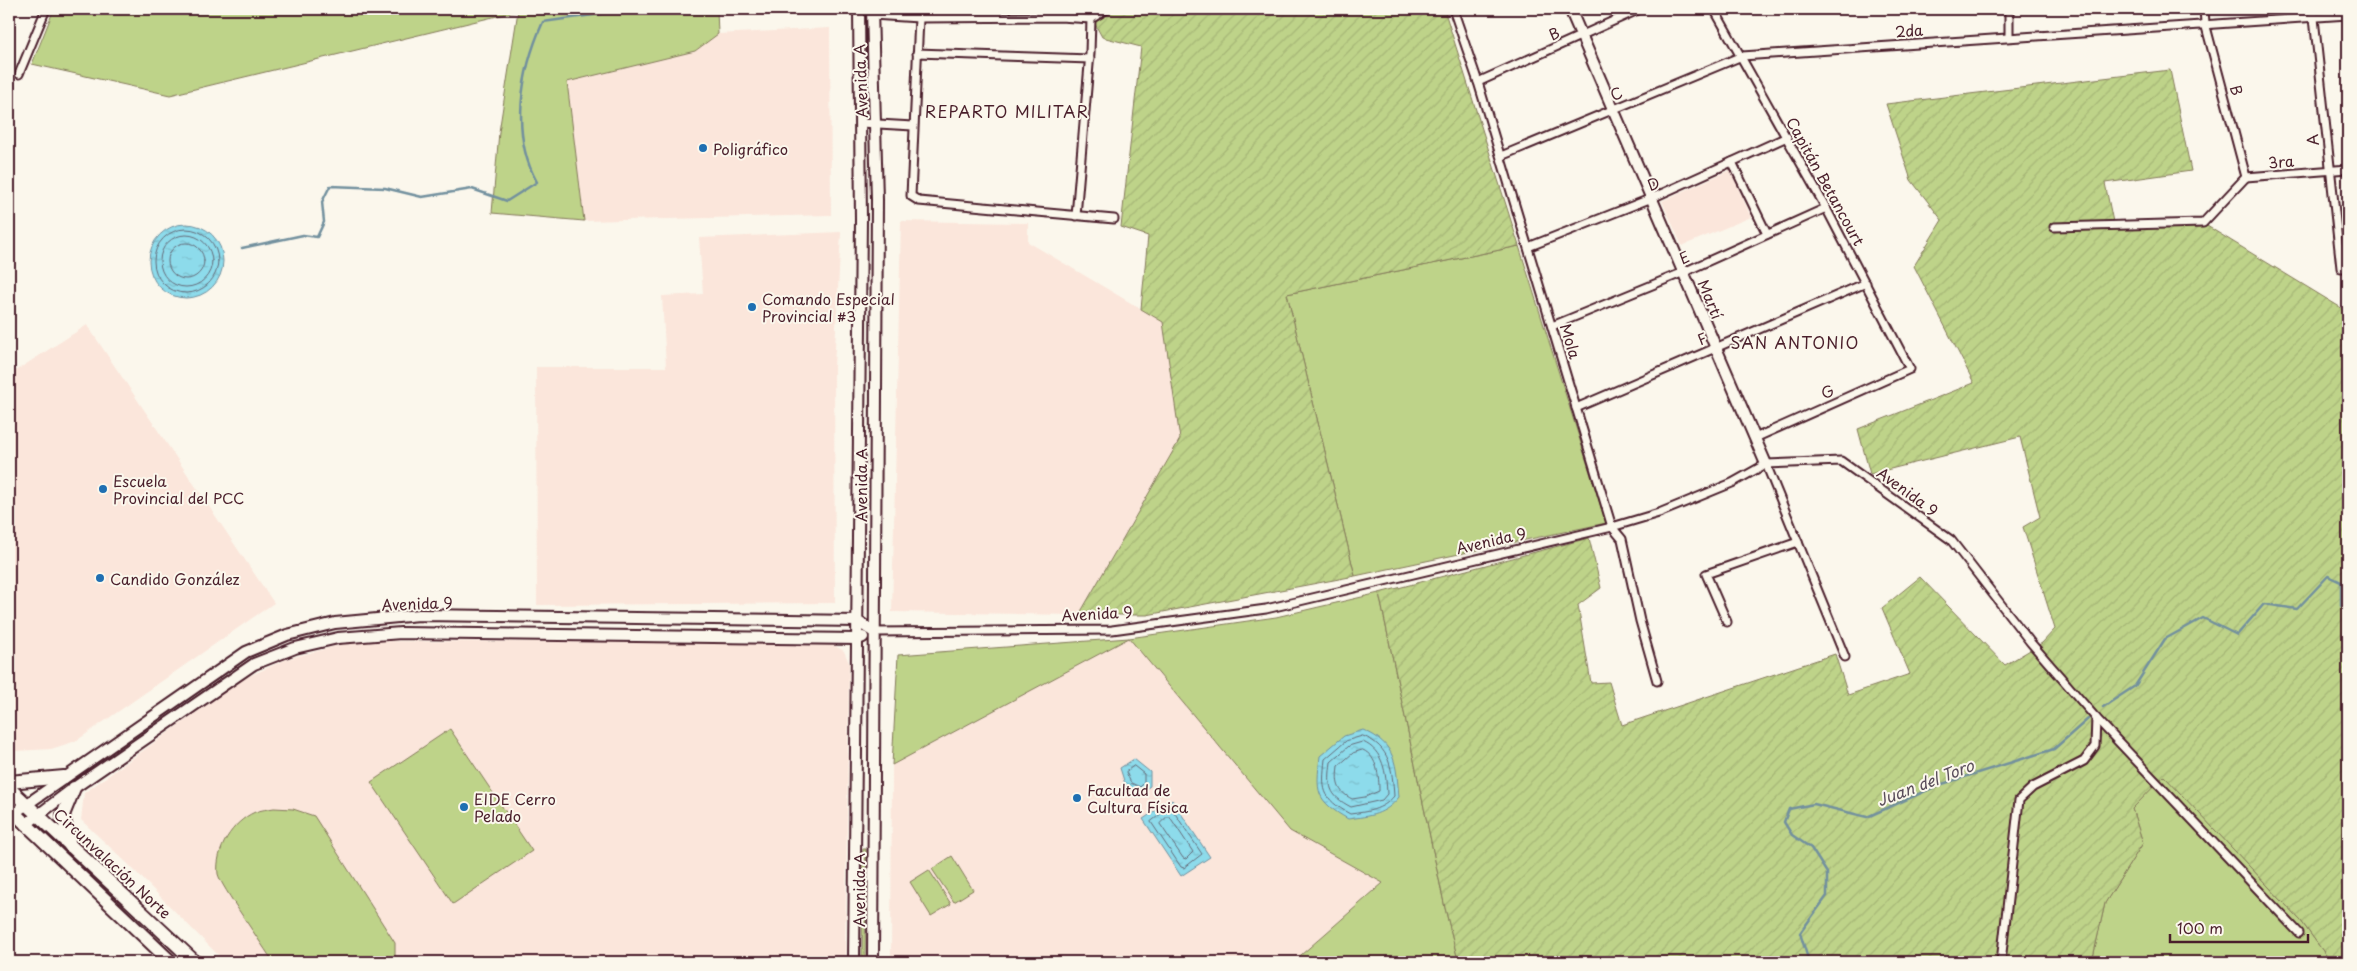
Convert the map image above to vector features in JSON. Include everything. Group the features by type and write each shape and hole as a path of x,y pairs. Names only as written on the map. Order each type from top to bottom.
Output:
{"highway":[{"path":"9,782 64,777"},
{"name":"Circunvalación Norte","path":"9,788 195,962"},
{"path":"70,846 63,815 74,788"},
{"path":"11,811 170,962"}],"street":[{"path":"19,74 46,9"},
{"name":"Avenida A","path":"854,962 858,639 860,9"},
{"path":"872,12 919,18 1060,17 1091,19 1107,9"},
{"name":"Mola","path":"1453,9 1501,156 1612,527 1622,540 1640,621 1657,681"},
{"name":"Martí","path":"1570,9 1755,438 1846,657"},
{"name":"B","path":"1478,82 1640,9"},
{"name":"Capitán Betancourt","path":"1714,9 1826,208 1910,369"},
{"path":"2009,9 2010,36"},
{"name":"B","path":"2204,9 2205,23 2246,177"},
{"name":"Avenida A","path":"872,12 877,123 873,962"},
{"name":"2da","path":"1742,56 2205,23 2313,13 2348,15"},
{"name":"A","path":"2313,13 2329,171 2345,268"},
{"path":"919,18 911,196 919,201 1114,219"},
{"path":"1076,216 1090,59 1091,19"},
{"path":"917,53 1090,59"},
{"name":"C","path":"1501,156 1742,56"},
{"path":"861,123 913,126"},
{"name":"D","path":"1528,247 1652,198 1786,137"},
{"path":"1732,162 1767,234"},
{"name":"3ra","path":"2246,177 2348,170"},
{"path":"2054,227 2203,222 2246,177"},
{"name":"E","path":"1552,326 1684,272 1826,208"},
{"name":"F","path":"1576,408 1866,283"},
{"name":"G","path":"1755,438 1910,369"},
{"name":"Avenida 9","path":"25,825 74,788 254,664 295,648 338,638 401,633 858,639 874,632 1112,630 1257,610 1612,527 1660,513 1732,483 1766,464 1841,461 1951,540 2031,643 2096,718 2299,933"},
{"path":"1727,622 1706,574 1798,542"},
{"name":"Avenida 9","path":"11,811 26,804 246,652 287,635 335,623 419,616 857,621"},
{"path":"522,635 523,617"},
{"path":"857,621 874,632"},
{"path":"198,685 207,697"},
{"path":"2001,962 2019,800 2033,787 2084,761 2096,746 2096,718"},
{"path":"856,827 874,814"}],"shaded area":[{"name":"Poligráfico","path":"830,28 831,215 584,221 567,82 695,51 718,34"},
{"path":"1730,170 1751,217 1682,246 1662,201"},
{"path":"901,221 1028,223 1028,242 1163,322 1180,439 1079,615 892,612"},
{"path":"841,232 834,368 835,603 537,605 536,367 666,367 662,296 703,294 699,238"},
{"name":"Escuela Provincial del PCC","path":"87,325 274,603 76,741 51,749 16,751 9,744 9,375"},
{"name":"Facultad de Cultura Física","path":"1129,638 1290,831 1383,883 1293,962 891,962 892,765"},
{"name":"EIDE Cerro Pelado","path":"355,641 790,643 833,645 844,651 849,663 845,962 225,962 127,863 81,820 84,793 243,679 287,659"}],"green space":[{"path":"54,9 717,9 718,34 695,51 567,82 584,221 492,213 499,132 518,11 170,95 32,64"},
{"path":"1095,9 1444,9 1519,246 1287,294 1355,576 1147,615 1079,615 1180,439 1163,322 1141,309 1148,236 1121,227 1141,47 1102,37 1089,13"},
{"path":"2170,70 2191,171 2105,183 2114,227 2207,226 2348,312 2348,962 2331,962 2301,921 2164,776 2132,809 2143,843 2105,903 2092,962 1461,962 1458,960 1445,908 1379,593 1589,538 1601,588 1578,605 1591,683 1609,682 1622,725 1835,654 1848,695 1910,674 1882,608 1920,577 2005,665 2042,643 2055,629 2023,527 2040,517 2020,437 1870,474 1858,429 1974,383 1914,266 1942,220 1911,180 1886,104"},
{"path":"1519,246 1606,523 1355,576 1287,294"},
{"path":"1379,593 1445,908 1458,960 1461,962 1293,962 1383,883 1290,831 1129,638 1276,617"},
{"path":"1129,638 892,765 898,655"},
{"path":"450,729 532,851 453,904 371,782"},
{"path":"2164,775 2301,921 2331,962 2092,962 2105,903 2143,843 2132,809"},
{"path":"274,808 293,809 314,816 395,943 395,962 273,962 226,890 218,874 218,865 222,846 232,830 255,812"},
{"path":"863,849 866,849 865,962 862,962"},
{"path":"952,856 973,890 954,902 932,869"},
{"path":"929,870 951,904 931,916 910,882"}],"water":[{"path":"179,224 193,224 207,230 217,240 223,254 223,268 217,282 207,292 193,298 179,298 165,292 155,282 149,268 149,254 155,240 165,230"},
{"path":"1363,730 1383,742 1389,749 1395,765 1399,797 1383,811 1348,819 1329,806 1320,794 1318,778 1320,756 1344,736"},
{"path":"1134,759 1150,772 1150,786 1140,793 1126,787 1120,768"},
{"path":"1172,800 1210,857 1181,876 1143,819"}],"waterway":[{"path":"242,248 303,235 317,237 324,222 322,202 330,186 385,188 422,197 472,189 507,201 537,182 523,144 521,123 524,82 535,41 543,22 636,9"},
{"name":"Juan del Toro","path":"2103,707 2135,686 2165,639 2203,618 2237,635 2264,604 2297,609 2328,576 2341,582 2341,605 2348,608"},
{"name":"Juan del Toro","path":"1809,962 1800,933 1827,896 1827,873 1811,848 1792,835 1784,822 1789,809 1814,804 1867,817 1939,785 2054,749 2088,719"}],"place":[{"name":"Poligráfico","path":"703,148"},
{"name":"Comando Especial Provincial #3","path":"752,307"},
{"name":"Escuela Provincial del PCC","path":"103,489"},
{"name":"Candido González","path":"100,578"},
{"name":"Facultad de Cultura Física","path":"1077,798"},
{"name":"EIDE Cerro Pelado","path":"464,807"}],"district":[{"name":"REPARTO MILITAR","path":"1007,111"},
{"name":"SAN ANTONIO","path":"1795,342"}]}
